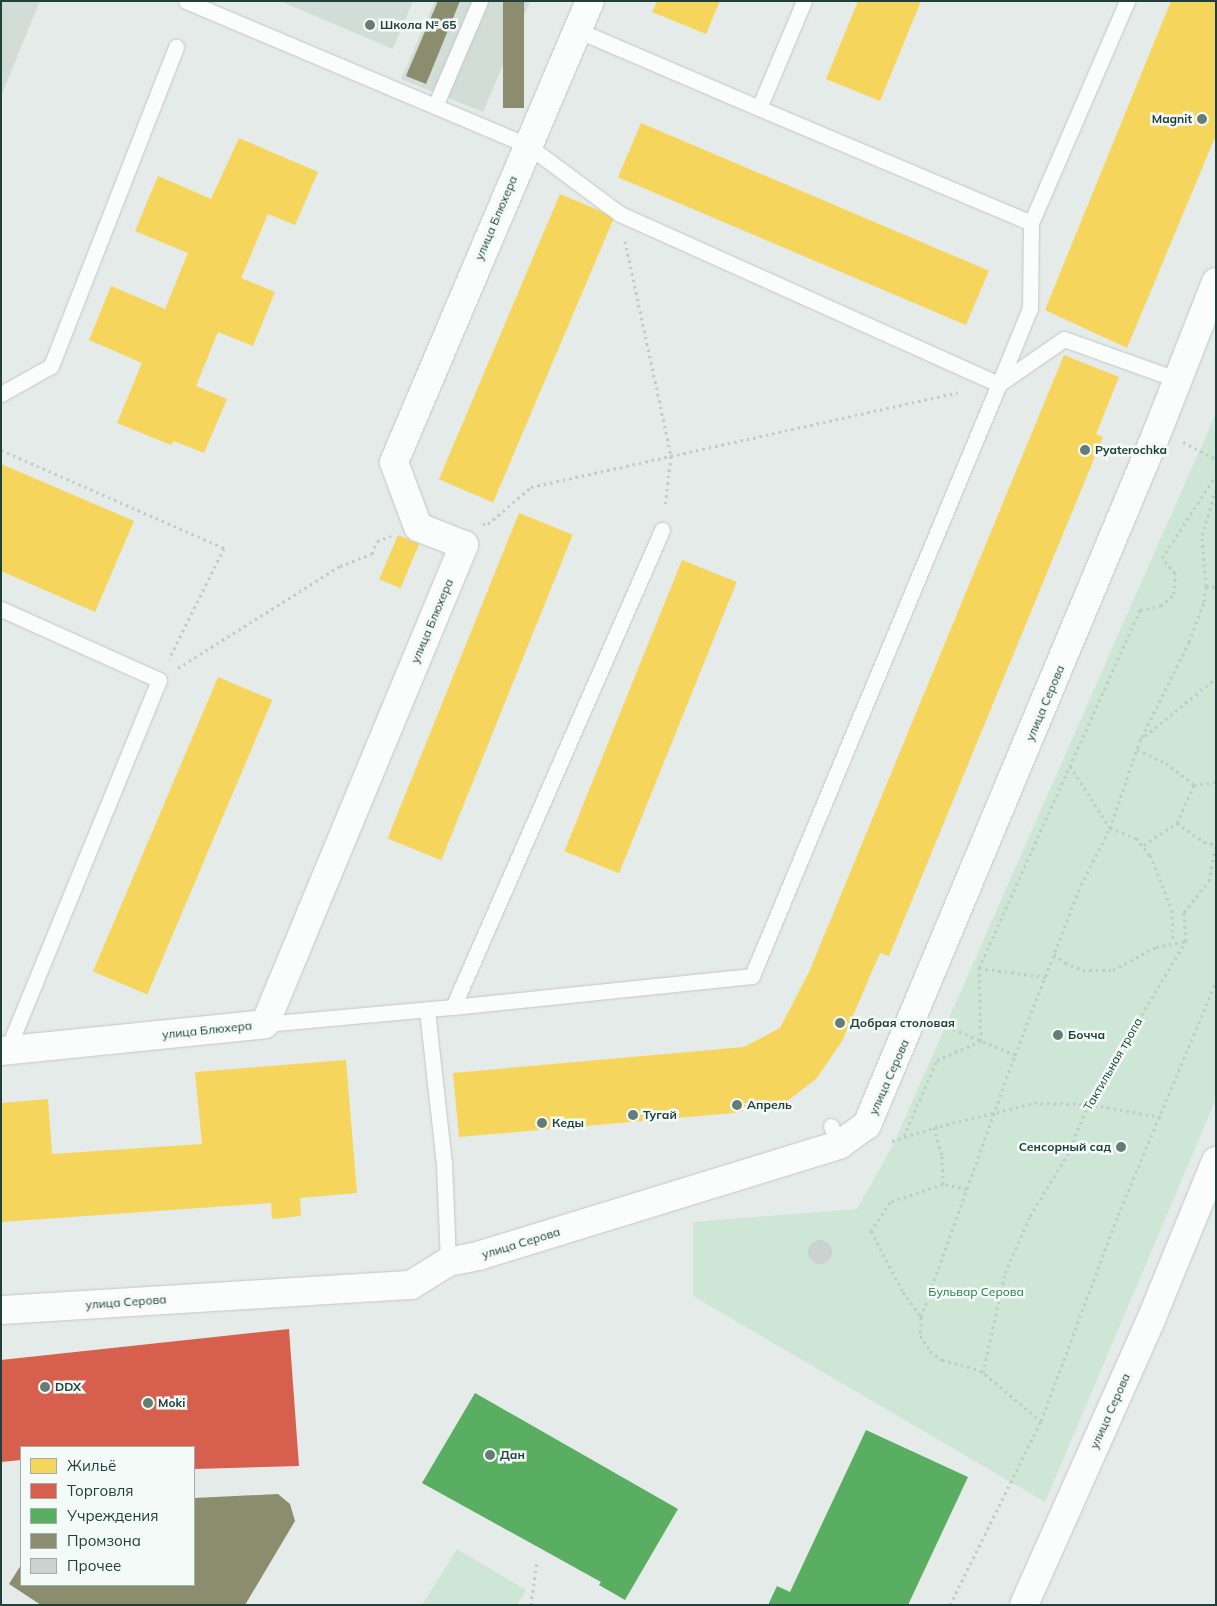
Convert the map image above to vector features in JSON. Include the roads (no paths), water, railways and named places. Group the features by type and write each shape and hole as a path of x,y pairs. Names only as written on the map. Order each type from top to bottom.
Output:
{"street":[{"name":"улица Блюхера","path":"4,1051 265,1024 464,545 418,527 394,462 527,145 590,1"},
{"name":"улица Серова","path":"1,1310 411,1285 448,1262 478,1256 867,1125 917,1013 1158,430 1176,379 1216,282"},
{"name":"улица Серова","path":"1024,1605 1150,1322 1216,1161"}],"lane":[{"path":"186,1 527,145 620,214 999,384"},
{"path":"435,106 480,1"},
{"path":"759,108 804,1"},
{"path":"265,1024 427,1010 752,976 1030,308 1031,222 1127,1"},
{"path":"577,30 1031,222"},
{"path":"1,394 51,366 176,47"},
{"path":"999,384 1064,339 1176,379"},
{"path":"453,1007 662,530"},
{"path":"1,609 159,680 4,1051"},
{"path":"427,1010 444,1163 448,1262"}],"place":[{"name":"Школа № 65","path":"370,25"},
{"name":"Magnit","path":"1202,119"},
{"name":"Pyaterochka","path":"1085,450"},
{"name":"Добрая столовая","path":"840,1023"},
{"name":"Бочча","path":"1058,1035"},
{"name":"Апрель","path":"737,1105"},
{"name":"Тугай","path":"633,1115"},
{"name":"Кеды","path":"542,1123"},
{"name":"Сенсорный сад","path":"1121,1147"},
{"name":"DDX","path":"45,1387"},
{"name":"Moki","path":"148,1403"},
{"name":"Дан","path":"490,1455"}],"park label":[{"name":"Бульвар Серова","path":"976,1292"}]}
